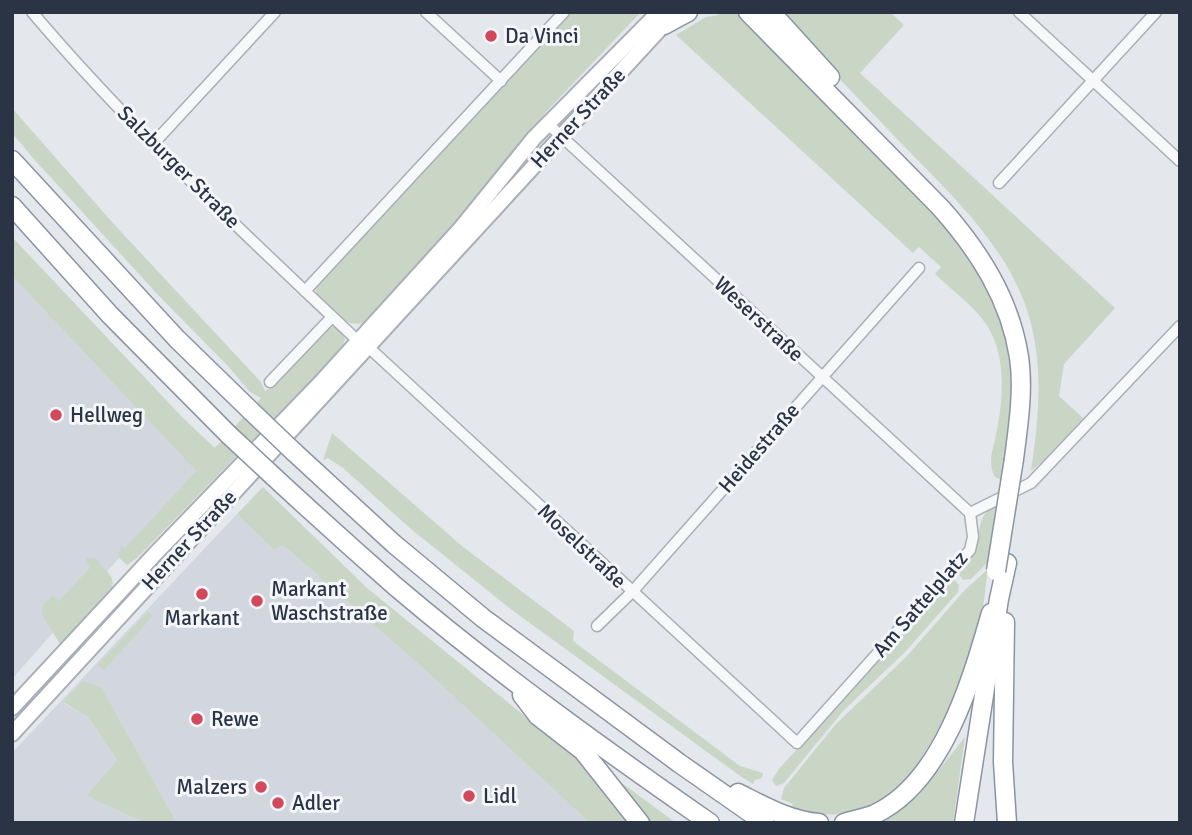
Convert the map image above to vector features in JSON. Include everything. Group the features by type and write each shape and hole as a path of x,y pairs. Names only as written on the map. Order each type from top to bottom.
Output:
{"highway":[{"path":"666,16 688,12"},
{"path":"755,14 952,205 998,264 1018,309 1028,353 1032,399 991,613 957,823"},
{"path":"12,160 177,339 394,544 483,618 765,823"},
{"path":"12,206 110,315 229,435 397,587 507,676 618,759 710,823"},
{"path":"964,823 999,599 1001,567"},
{"path":"1001,567 1003,762 1007,823"},
{"path":"844,823 885,808 907,791 925,771 952,723 969,682 991,613"},
{"path":"507,676 538,716 583,751 640,823"},
{"path":"679,763 775,812 819,823"}],"main road":[{"name":"Herner Straße","path":"12,734 363,342 548,124 666,16"},
{"name":"Herner Straße","path":"12,708 139,570 562,136 666,16"}],"street":[{"name":"Salzburger Straße","path":"32,12 153,144 332,317 363,342"},
{"path":"153,144 275,12"},
{"path":"426,12 501,81"},
{"path":"305,291 564,12"},
{"path":"1019,12 1180,161"},
{"path":"999,183 1156,12"},
{"name":"Weserstraße","path":"548,124 970,513"},
{"name":"Heidestraße","path":"597,626 632,592 919,268"},
{"path":"270,382 332,317"},
{"path":"970,513 1031,483 1180,326"},
{"name":"Moselstraße","path":"363,342 797,743"},
{"name":"Am Sattelplatz","path":"797,743 970,550 974,537 970,513"}],"shaded area":[{"path":"12,276 196,471 12,679"},
{"path":"237,514 274,550 283,545 425,670 590,823 177,823 102,688 63,703 88,717 117,760 86,796 145,823 12,823 12,753"}],"green space":[{"path":"572,12 641,12 545,113 537,127 466,213 366,322 351,323 339,316 317,295 316,288"},
{"path":"719,12 740,12 943,219 1000,303 1016,388 1003,481 995,477 991,467 1002,388 999,357 988,328 979,315 935,274 941,267 919,247 913,253 676,35 706,17 718,15"},
{"path":"778,12 890,12 904,25 860,73 1115,308 1064,364 1059,396 1084,419 1031,471 1038,411 1036,352 1028,313 1006,265 975,221 957,201"},
{"path":"12,108 111,221 261,382 265,391 277,384 330,327 341,331 345,339 342,348 137,558 127,565 118,557 121,544 125,548 196,471 12,276 12,237 183,418 215,448 261,398 250,392 33,158 12,133"},
{"path":"332,433 462,546 574,631 573,641 740,766 763,773 762,778 755,780 753,784 743,778 512,610 411,529 343,468 328,458 323,460"},
{"path":"263,487 367,588 579,760 630,823 590,823 425,670 283,545 274,550 237,514"},
{"path":"999,502 990,560 971,579 963,580 958,573 975,549 982,520 987,511"},
{"path":"87,558 95,558 104,568 112,579 112,586 102,605 63,649 42,615 42,607 53,595 59,601 91,567 85,561"},
{"path":"988,569 981,621 963,676 937,732 904,781 884,799 864,810 827,814 790,810 793,804 781,799 784,788 835,725 907,656 964,591"},
{"path":"953,579 959,585 958,592 905,652 843,711 784,783 776,786 772,780 779,769 948,580"},
{"path":"148,612 153,616 104,670 98,665"},
{"path":"83,681 102,688 177,823 145,823 86,796 117,760 88,717 63,702"},
{"path":"965,737 953,823 875,823 919,795"},
{"path":"615,778 676,823 649,823"}],"place":[{"name":"Da Vinci","path":"491,36"},
{"name":"Hellweg","path":"56,415"},
{"name":"Markant","path":"202,594"},
{"name":"Markant Waschstraße","path":"257,601"},
{"name":"Rewe","path":"197,719"},
{"name":"Malzers","path":"261,787"},
{"name":"Lidl","path":"469,796"},
{"name":"Adler","path":"278,803"}]}
